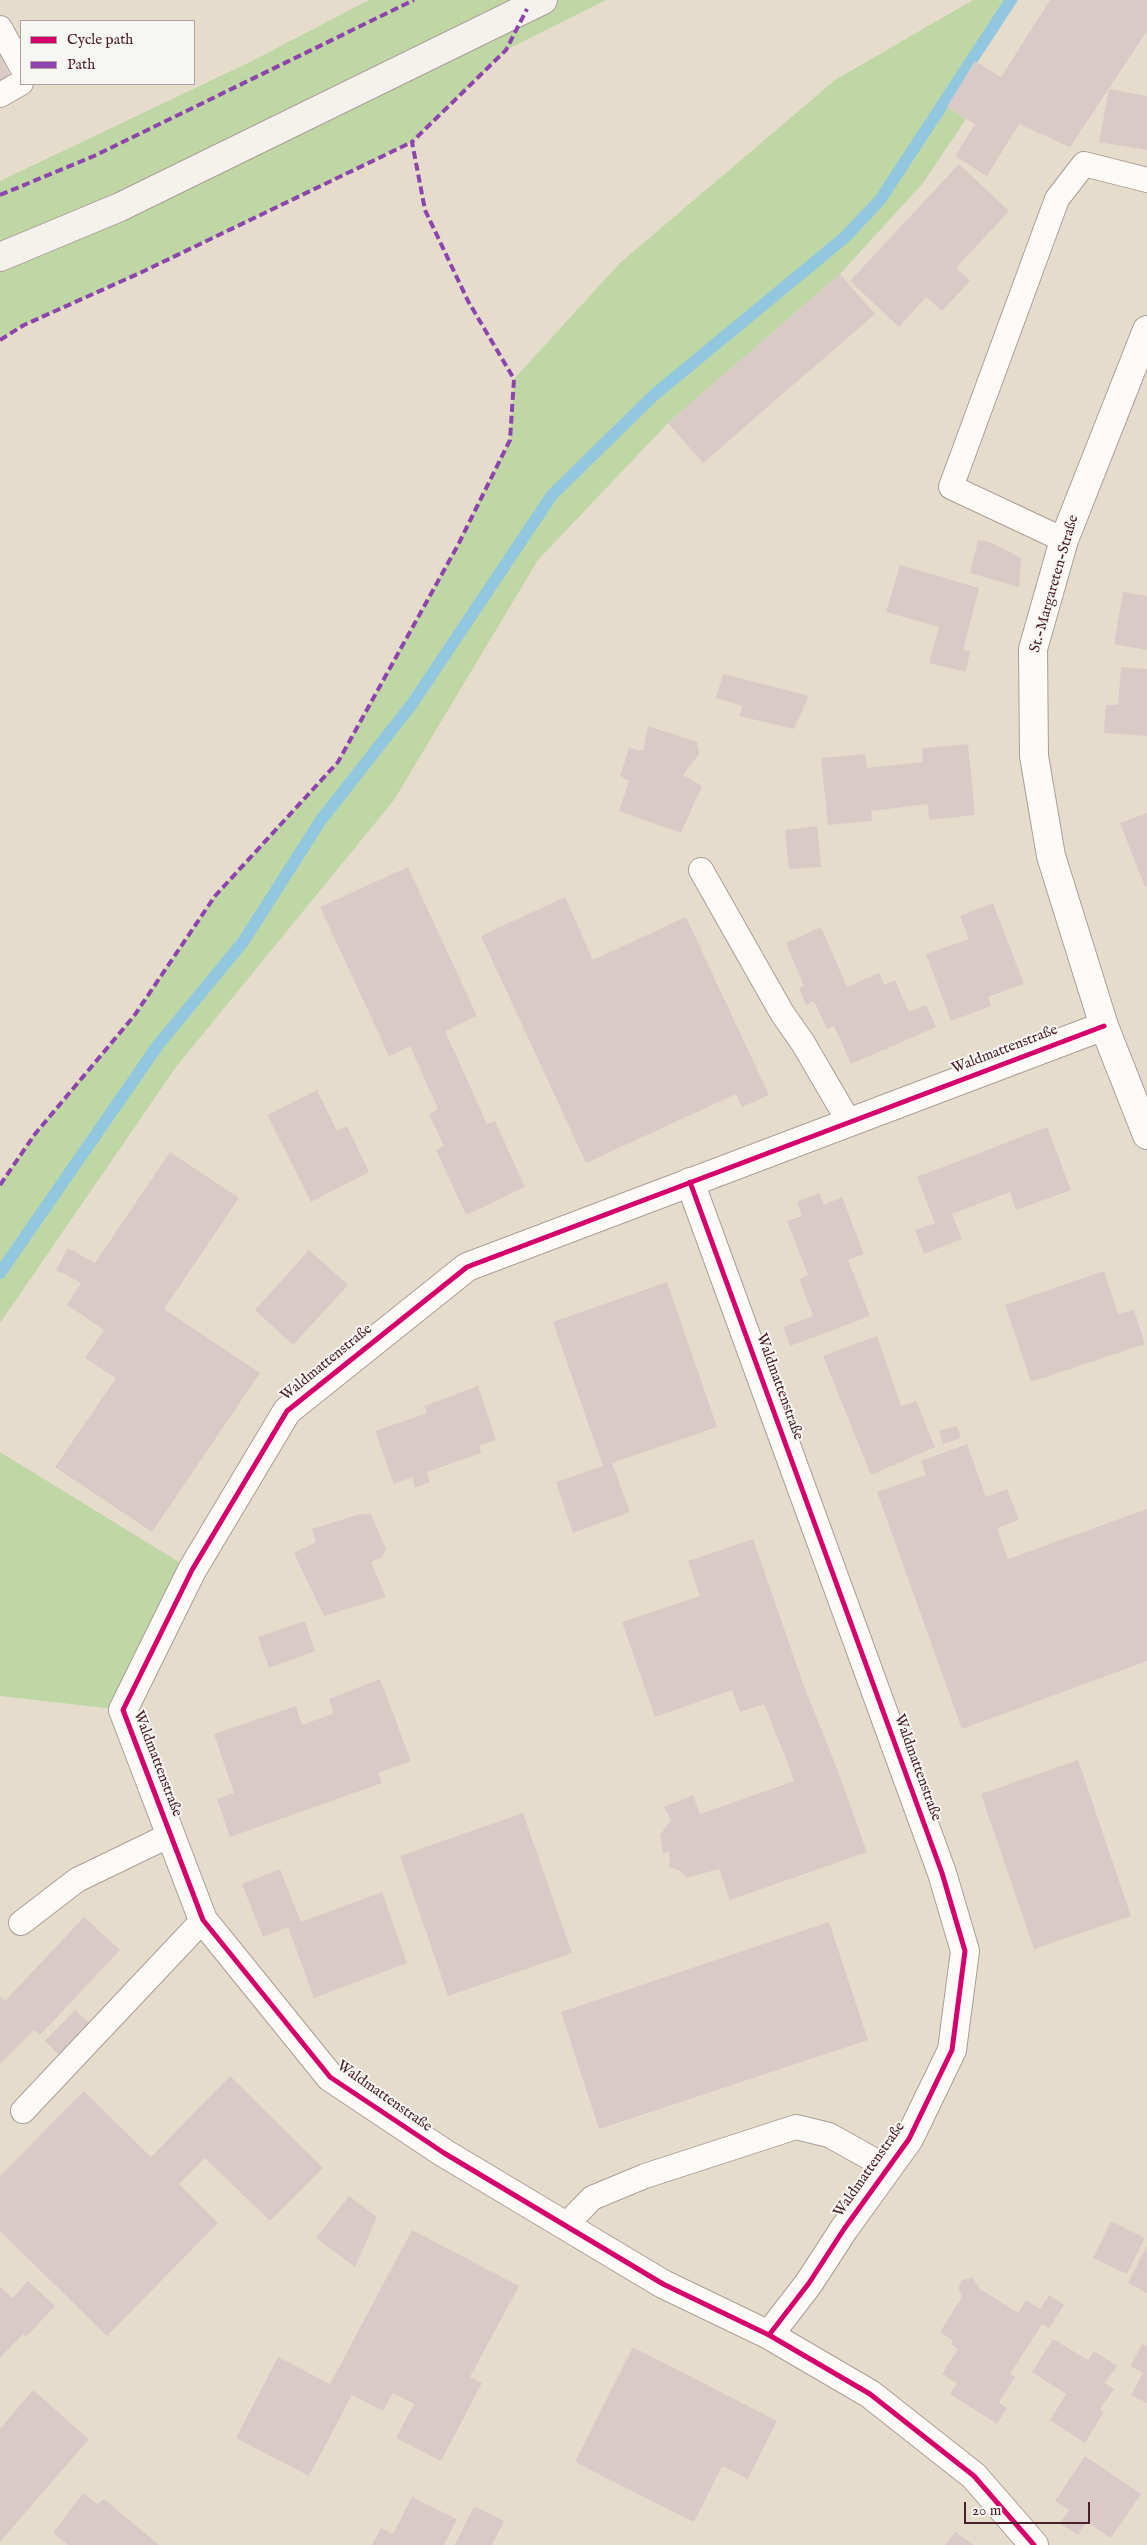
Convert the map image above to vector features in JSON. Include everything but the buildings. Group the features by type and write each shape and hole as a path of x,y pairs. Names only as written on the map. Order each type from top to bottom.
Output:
{"main road":[{"path":"0,257 120,207 543,0"}],"street":[{"name":"St.-Margareten-Straße","path":"1146,337 1098,450 1064,540 1033,649 1034,756 1051,856 1104,1026 1147,1135"},
{"name":"Waldmattenstraße","path":"1034,2545 983,2486 966,2470 870,2394 769,2335 663,2284 444,2153 330,2077 203,1920 123,1710 192,1570 287,1411 467,1267 1104,1026"},
{"name":"Waldmattenstraße","path":"690,1182 942,1873 965,1952 952,2050 909,2140 809,2283 769,2335"}],"lane":[{"path":"0,28 20,64"},
{"path":"0,95 20,83"},
{"path":"1064,540 951,487 1057,198 1084,164 1147,180"},
{"path":"701,870 782,1014 803,1043 849,1122"},
{"path":"21,1923 77,1880 170,1834"},
{"path":"23,2111 203,1920"},
{"path":"566,2225 592,2198 646,2176 796,2127 829,2135 888,2168"}],"green space":[{"path":"369,0 606,0 506,50 412,142 142,272 24,325 0,340 0,181 252,61"},
{"path":"973,0 1018,0 947,106 966,119 923,183 840,274 668,423 538,560 394,800 176,1067 0,1323 0,1185 35,1134 134,1016 215,896 338,762 458,545 510,440 514,379 620,263 835,80"},
{"path":"0,1452 192,1570 123,1710 0,1696"}],"waterway":[{"path":"0,1273 158,1045 243,942 321,820 412,704 552,495 654,395 844,238 880,200 1011,0"}],"marked path":[{"path":"0,195 94,156 414,0"},
{"path":"0,1185 35,1134 134,1016 215,896 338,762 458,545 510,440 514,379 468,301 425,210 412,142 506,50 527,9"},
{"path":"0,340 24,325 142,272 412,142"}],"cycle path":[{"path":"1034,2545 974,2476 870,2394 769,2335 663,2284 444,2153 330,2077 203,1920 123,1710 192,1570 287,1411 467,1267 1104,1026"},
{"path":"690,1182 942,1873 965,1951 952,2050 909,2139 844,2229 809,2283 769,2335"}]}
